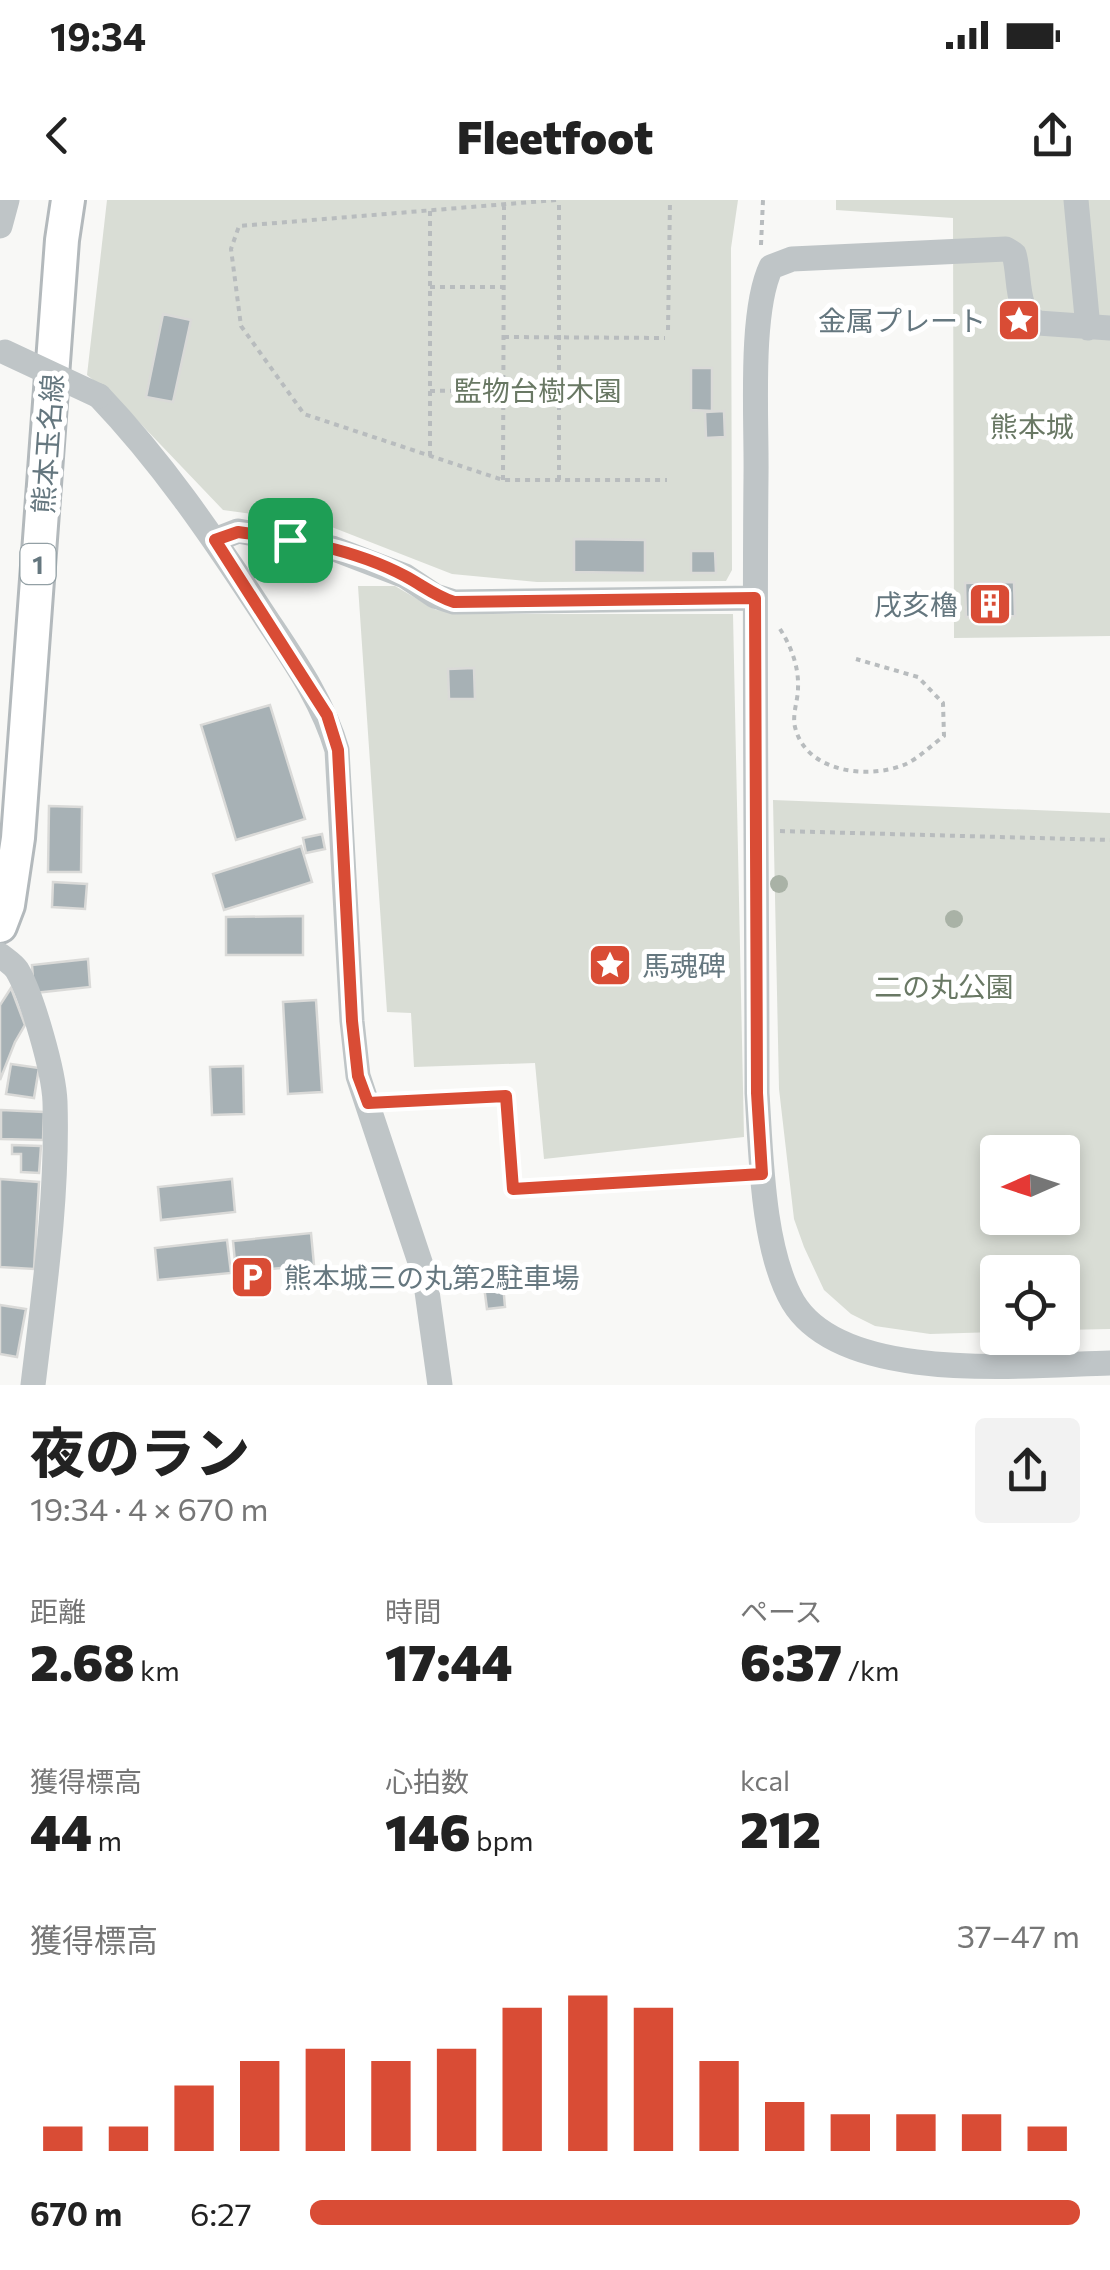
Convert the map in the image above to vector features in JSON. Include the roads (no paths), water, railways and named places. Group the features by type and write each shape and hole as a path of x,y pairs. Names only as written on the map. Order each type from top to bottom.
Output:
{"main road":[{"name":"熊本玉名線","path":"3,912 18,838 68,200"}],"street":[{"path":"0,226 7,200"},
{"path":"1076,200 1099,328 1038,323 1029,318 1022,310 1014,254 1006,250 792,259 771,267 761,286 756,608 757,1093 762,1174 777,1261 794,1302 815,1326 882,1356 944,1367 1110,1363"},
{"path":"3,350 99,396 144,443 215,540 327,715 338,750 358,1076 426,1277 440,1385"},
{"path":"215,540 238,532 332,548 405,576 436,596 454,602 756,608"},
{"path":"0,955 15,966 26,989 55,1100 52,1181 33,1385"}],"place":[{"name":"金属プレート","path":"1019,320"},
{"name":"戌亥櫓","path":"990,604"},
{"name":"馬魂碑","path":"610,965"},
{"name":"熊本城三の丸第2駐車場","path":"252,1277"}],"park label":[{"name":"監物台樹木園","path":"538,390"},
{"name":"熊本城","path":"1032,426"},
{"name":"二の丸公園","path":"944,986"}]}
